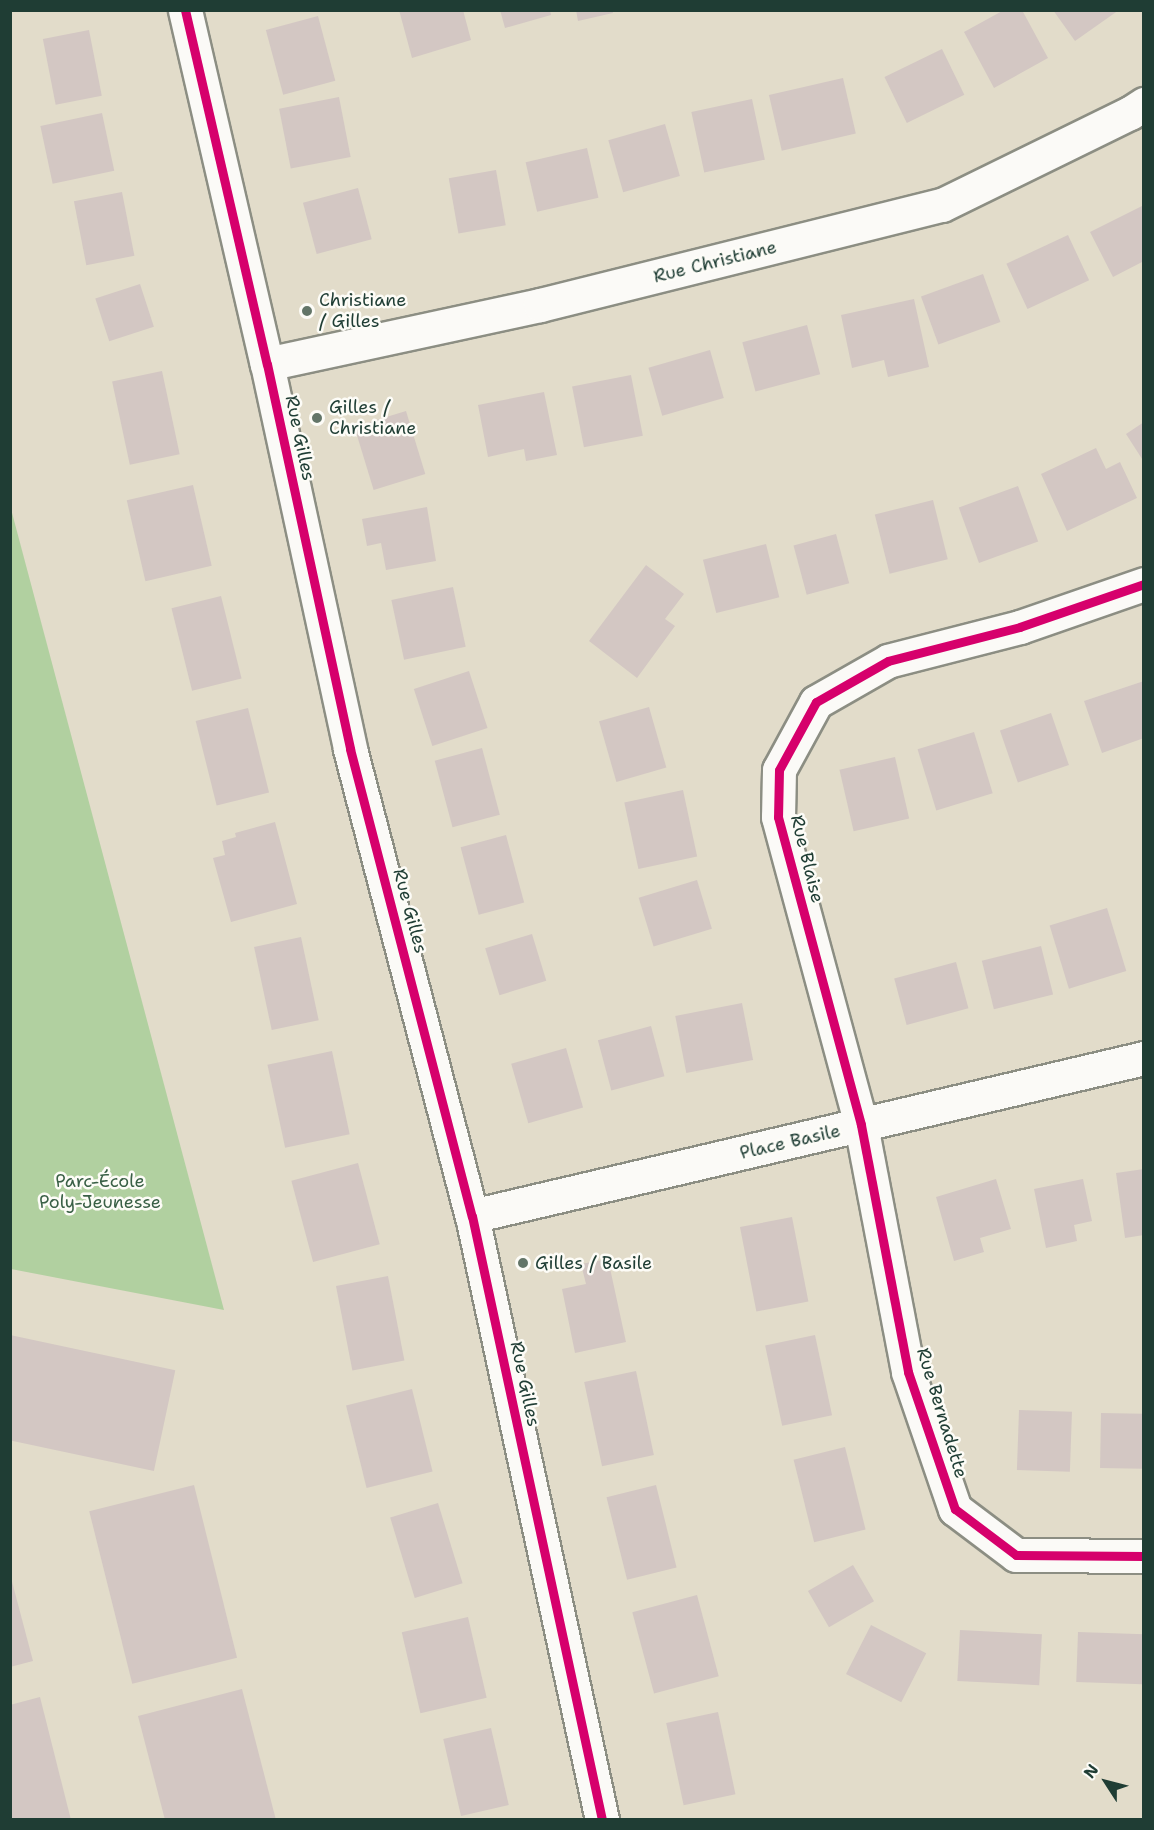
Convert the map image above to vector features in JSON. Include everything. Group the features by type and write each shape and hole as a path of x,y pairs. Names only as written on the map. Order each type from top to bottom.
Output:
{"street":[{"name":"Rue Gilles","path":"185,10 267,364 350,749 472,1216 602,1820"},
{"name":"Rue Christiane","path":"267,364 540,305 942,205 1130,113 1143,104"},
{"name":"Rue Blaise","path":"861,1125 778,817 779,770 816,702 888,661 1020,627 1143,584"},
{"name":"Place Basile","path":"472,1216 1143,1059"},
{"name":"Rue Bernadette","path":"861,1125 908,1372 955,1509 1016,1556 1143,1556"}],"green space":[{"name":"Parc-École Poly-Jeunesse","path":"11,509 224,1310 11,1269"}],"building":[{"path":"399,10 463,10 471,40 412,58"},
{"path":"500,10 550,10 551,15 505,28"},
{"path":"576,10 612,10 613,13 578,21"},
{"path":"1004,10 1022,10 1048,58 994,88 964,32"},
{"path":"1053,10 1119,10 1075,41"},
{"path":"318,16 335,81 283,95 266,30"},
{"path":"89,30 102,96 56,105 43,39"},
{"path":"942,49 964,95 907,123 884,77"},
{"path":"843,78 856,134 782,151 769,95"},
{"path":"339,97 351,157 291,169 279,109"},
{"path":"752,99 765,160 704,173 691,112"},
{"path":"102,113 114,171 53,184 40,126"},
{"path":"665,124 680,176 623,192 608,140"},
{"path":"587,148 598,198 537,212 526,162"},
{"path":"496,170 506,225 458,233 449,178"},
{"path":"358,188 372,239 317,254 303,203"},
{"path":"122,192 134,256 86,265 74,201"},
{"path":"1144,205 1144,261 1113,277 1090,232"},
{"path":"1068,235 1089,280 1028,309 1006,264"},
{"path":"983,274 1000,322 938,344 921,297"},
{"path":"140,284 154,327 109,341 95,299"},
{"path":"914,299 929,367 888,377 884,360 852,368 841,315"},
{"path":"807,325 820,374 755,392 742,342"},
{"path":"710,350 724,398 662,416 648,368"},
{"path":"162,371 180,454 130,465 112,382"},
{"path":"631,375 643,436 584,447 572,386"},
{"path":"544,392 557,455 526,461 524,449 488,457 478,405"},
{"path":"406,411 425,474 374,490 354,427"},
{"path":"1144,422 1144,462 1126,434"},
{"path":"1096,448 1106,469 1120,462 1137,498 1067,531 1041,474"},
{"path":"193,485 212,566 145,581 127,500"},
{"path":"1018,486 1038,541 979,563 959,508"},
{"path":"933,500 948,559 890,574 875,515"},
{"path":"427,507 436,561 386,570 381,543 367,546 362,519"},
{"path":"836,534 849,583 807,595 793,545"},
{"path":"766,544 779,597 716,613 703,560"},
{"path":"646,565 684,594 665,619 675,626 637,678 589,641"},
{"path":"453,587 466,647 404,660 391,600"},
{"path":"221,596 242,678 192,691 172,608"},
{"path":"469,671 488,728 432,746 414,689"},
{"path":"1144,681 1144,738 1102,753 1084,701"},
{"path":"649,707 666,768 616,782 599,721"},
{"path":"248,708 269,792 217,805 196,721"},
{"path":"1051,713 1069,765 1018,783 1000,731"},
{"path":"974,732 993,793 936,810 918,749"},
{"path":"482,748 500,815 453,827 435,761"},
{"path":"895,757 909,818 854,831 839,770"},
{"path":"683,790 697,857 638,869 624,802"},
{"path":"275,822 297,904 231,922 213,858 225,855 222,841 236,837 235,833"},
{"path":"506,835 524,903 479,915 461,847"},
{"path":"697,880 712,929 654,947 639,898"},
{"path":"1107,908 1126,971 1069,989 1050,926"},
{"path":"532,934 546,981 499,995 485,948"},
{"path":"301,937 319,1020 272,1030 254,947"},
{"path":"1041,946 1053,995 994,1009 982,961"},
{"path":"956,962 968,1008 907,1025 894,979"},
{"path":"742,1003 753,1060 686,1073 675,1016"},
{"path":"651,1026 664,1076 611,1090 598,1040"},
{"path":"566,1048 583,1108 528,1123 511,1064"},
{"path":"332,1051 350,1134 285,1148 267,1065"},
{"path":"358,1163 380,1244 313,1262 291,1181"},
{"path":"1144,1169 1144,1235 1125,1238 1116,1173"},
{"path":"996,1179 1011,1229 980,1238 984,1252 954,1261 936,1197"},
{"path":"1083,1179 1092,1221 1074,1225 1077,1241 1046,1248 1034,1189"},
{"path":"792,1217 808,1301 756,1312 740,1227"},
{"path":"608,1259 626,1342 575,1353 562,1289 586,1284 581,1264"},
{"path":"388,1276 404,1360 352,1371 336,1286"},
{"path":"10,1335 175,1370 154,1471 10,1440"},
{"path":"815,1335 832,1415 782,1426 765,1346"},
{"path":"636,1371 654,1455 602,1466 584,1382"},
{"path":"412,1389 433,1471 367,1488 346,1405"},
{"path":"1019,1410 1072,1412 1070,1472 1017,1470"},
{"path":"1101,1413 1144,1414 1143,1469 1100,1468"},
{"path":"845,1447 866,1529 814,1542 794,1460"},
{"path":"194,1485 237,1658 132,1684 89,1511"},
{"path":"656,1485 677,1567 627,1580 607,1497"},
{"path":"438,1503 463,1583 415,1598 390,1518"},
{"path":"853,1565 874,1601 829,1627 808,1591"},
{"path":"10,1574 33,1661 10,1667"},
{"path":"697,1595 719,1676 654,1693 632,1612"},
{"path":"468,1617 487,1698 420,1713 402,1632"},
{"path":"871,1625 926,1653 901,1702 846,1674"},
{"path":"960,1630 1042,1634 1039,1685 957,1681"},
{"path":"1078,1632 1144,1634 1142,1684 1076,1682"},
{"path":"242,1689 276,1820 165,1820 138,1716"},
{"path":"40,1697 71,1820 10,1820 10,1705"},
{"path":"718,1712 735,1794 684,1805 666,1723"},
{"path":"491,1728 509,1805 461,1816 443,1739"}],"cycle path":[{"path":"185,10 267,364 350,749 472,1216 602,1820"},
{"path":"1144,584 1020,627 888,661 816,702 779,770 778,817 861,1125 908,1372 955,1509 1016,1555 1144,1556"}],"place":[{"name":"Christiane / Gilles","path":"307,311"},
{"name":"Gilles / Christiane","path":"317,418"},
{"name":"Gilles / Basile","path":"523,1263"}]}
